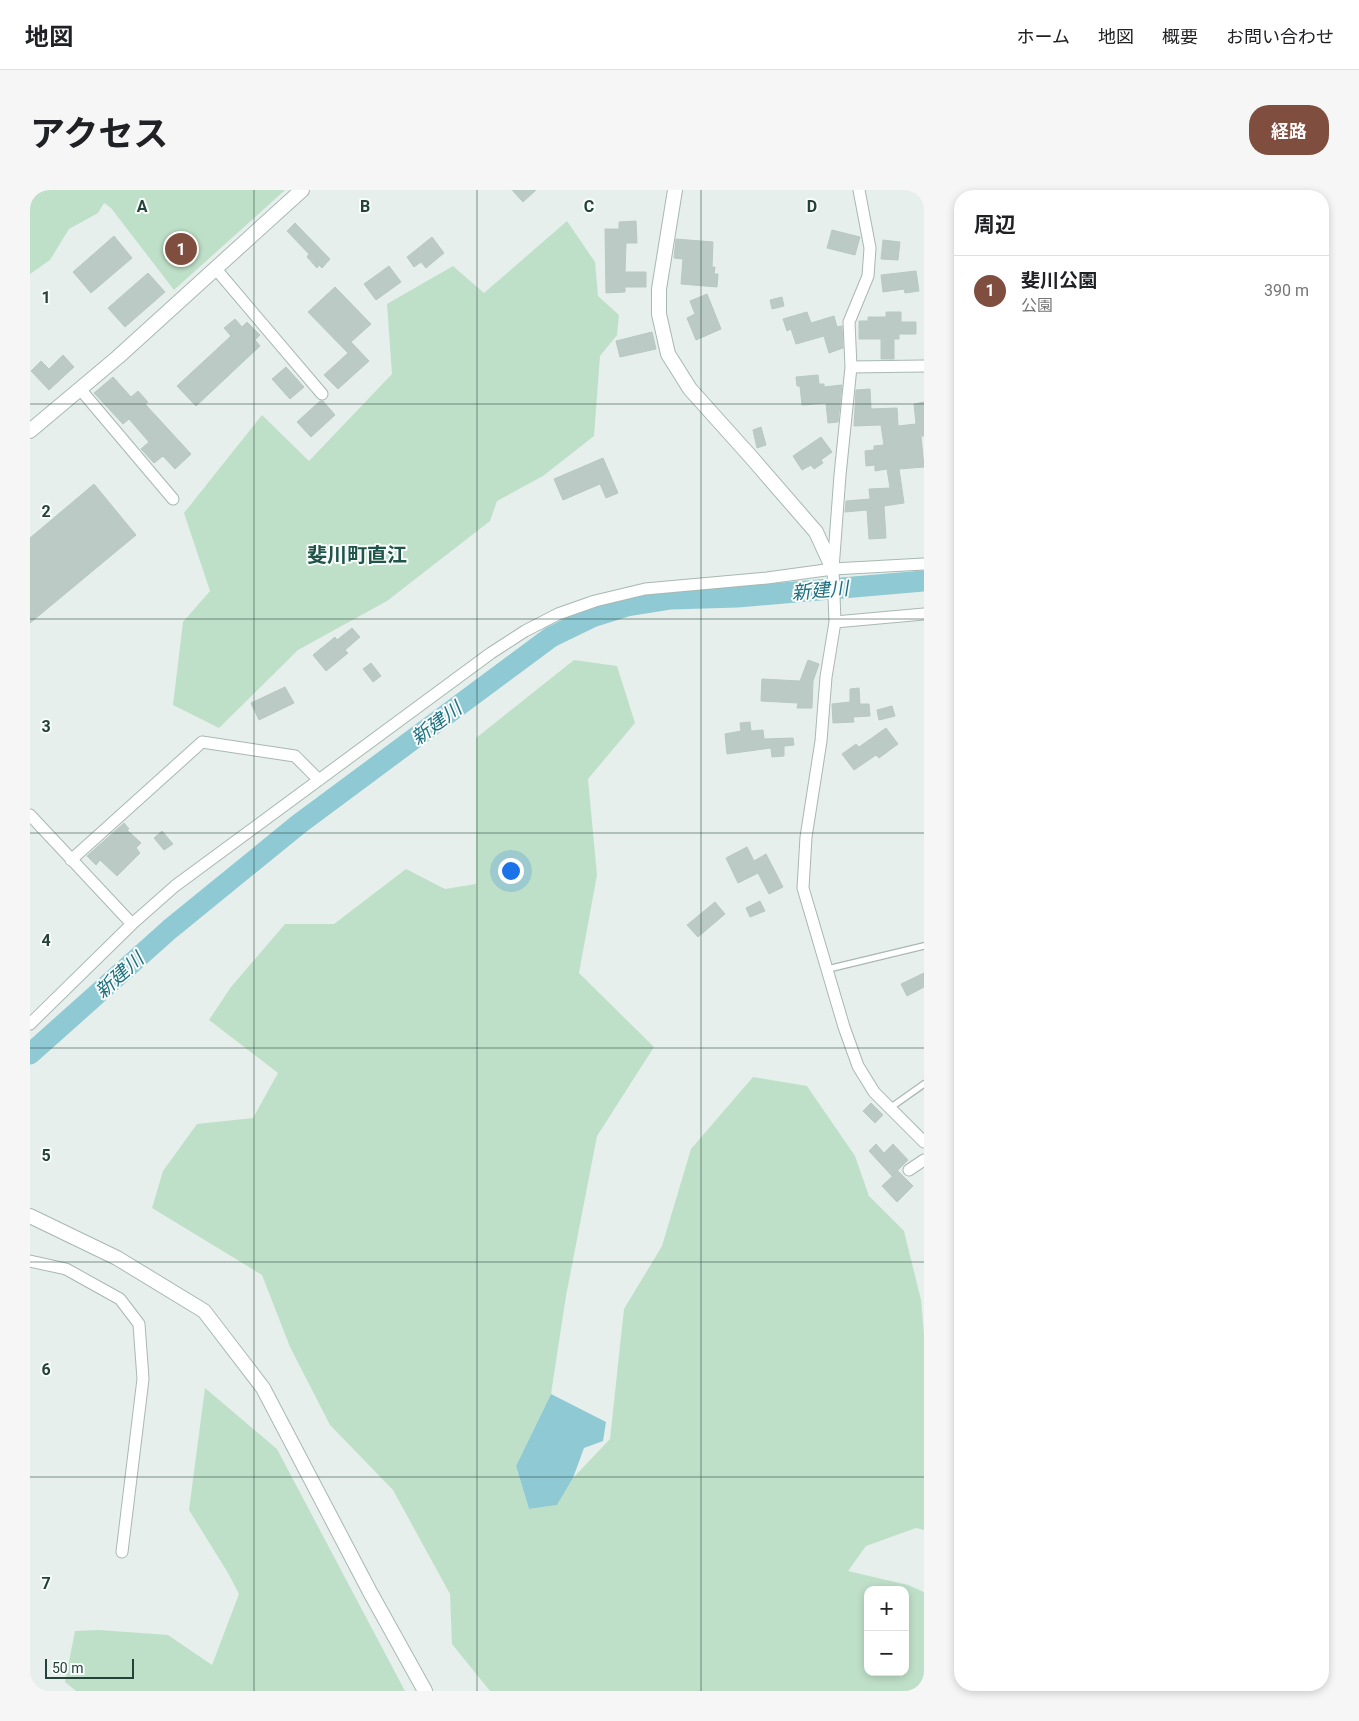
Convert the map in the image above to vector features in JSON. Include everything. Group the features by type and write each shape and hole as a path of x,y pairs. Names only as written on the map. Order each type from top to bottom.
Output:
{"street":[{"path":"30,431 118,356 302,190"},
{"path":"675,190 660,289 660,314 668,354 690,389 752,457 816,532 833,572"},
{"path":"858,190 870,248 868,276 849,322 851,367 840,475 833,572 835,619 826,677 821,741 806,837 803,888 844,1027 858,1066 874,1092 924,1142"},
{"path":"215,268 322,394"},
{"path":"851,367 924,366"},
{"path":"80,389 173,499"},
{"path":"30,1024 132,924 175,886 491,653 525,631 558,614 595,601 645,589 924,564"},
{"path":"835,619 924,614"},
{"path":"71,860 202,742 295,756 319,780"},
{"path":"30,815 132,924"},
{"path":"909,1170 924,1160"},
{"path":"30,1216 117,1258 204,1311 263,1388 370,1592 425,1691"},
{"path":"30,1261 66,1269 120,1299 140,1324 143,1379 122,1552"}],"lane":[{"path":"828,969 924,946"},
{"path":"890,1108 924,1084"}],"green space":[{"path":"30,190 285,190 174,290 111,208 104,203 98,213 69,229 50,260 30,274"},
{"path":"567,221 595,262 598,296 619,315 617,335 600,356 594,436 543,476 497,501 490,521 387,601 298,650 219,728 173,705 183,622 210,591 184,513 262,415 309,461 392,374 387,304 453,266 484,293"},
{"path":"574,660 617,666 635,723 588,779 597,875 579,973 654,1047 597,1136 566,1296 551,1394 516,1466 529,1509 557,1505 573,1478 610,1439 624,1309 662,1246 691,1149 753,1077 807,1086 855,1156 869,1196 904,1231 921,1300 924,1334 924,1530 916,1528 866,1546 848,1571 908,1585 924,1592 924,1691 490,1691 452,1644 450,1594 393,1490 330,1425 290,1347 262,1275 152,1208 163,1171 197,1124 253,1118 278,1073 209,1020 231,987 285,924 334,924 406,869 445,889 476,884 476,738"},
{"path":"205,1388 277,1449 405,1691 76,1691 65,1682 75,1631 99,1630 168,1635 212,1665 239,1594 189,1510"}],"water":[{"path":"551,1394 606,1422 603,1441 584,1448 573,1478 557,1505 529,1509 516,1466"}],"building":[{"path":"512,190 536,190 523,202"},
{"path":"636,221 637,243 626,243 625,272 646,272 646,287 625,287 625,292 606,293 605,229 619,229 619,222"},
{"path":"295,223 330,259 322,268 319,265 317,268 307,257 309,254 287,231"},
{"path":"832,230 860,237 855,255 827,248"},
{"path":"114,236 132,258 91,293 73,272"},
{"path":"432,237 444,253 426,268 421,262 414,267 407,257"},
{"path":"676,239 713,242 712,267 715,267 714,274 718,274 717,287 681,284 683,259 674,258"},
{"path":"883,240 900,242 898,260 881,259"},
{"path":"389,266 401,282 376,300 364,284"},
{"path":"916,271 919,291 905,293 904,289 883,292 881,275"},
{"path":"148,273 165,292 125,327 108,308"},
{"path":"335,287 371,324 351,342 369,361 338,389 324,375 348,353 308,312"},
{"path":"707,294 721,329 696,340 687,318 695,314 690,301"},
{"path":"782,297 784,306 772,309 770,300"},
{"path":"807,312 811,323 834,316 837,327 842,326 843,348 829,353 824,336 796,344 791,329 787,331 783,319"},
{"path":"886,312 901,312 901,322 916,322 916,334 899,334 899,339 894,339 894,359 881,359 881,339 859,339 859,321 868,321 868,317 886,317"},
{"path":"235,319 242,327 247,322 260,335 255,340 260,346 196,406 177,386 231,336 224,328"},
{"path":"652,332 656,349 620,357 616,341"},
{"path":"63,355 74,367 49,390 31,371 41,361 49,369"},
{"path":"286,367 304,387 290,399 272,379"},
{"path":"818,375 819,384 824,384 824,387 842,385 838,422 828,423 826,403 802,405 800,386 797,386 796,377"},
{"path":"113,377 131,397 138,391 148,402 145,404 191,454 175,469 163,456 154,463 141,449 149,442 129,419 123,424 94,393"},
{"path":"870,389 871,409 897,408 898,426 916,424 914,404 924,402 924,436 921,436 924,467 899,469 904,503 884,506 886,538 869,539 867,510 845,512 846,501 870,499 869,489 890,488 887,469 875,471 875,465 866,466 865,451 874,450 874,446 884,445 881,425 854,426 856,390"},
{"path":"320,401 323,401 335,415 311,437 297,422"},
{"path":"761,427 766,445 757,448 753,430"},
{"path":"821,437 832,452 821,460 823,463 814,469 811,465 802,470 793,456"},
{"path":"603,458 618,493 606,498 600,484 563,500 554,479"},
{"path":"94,484 136,535 30,623 30,538"},
{"path":"352,628 360,637 345,650 348,653 326,671 313,655 335,637 337,640"},
{"path":"808,660 819,664 813,681 812,708 797,708 798,703 761,701 762,679 800,681"},
{"path":"371,663 381,676 373,682 363,669"},
{"path":"285,687 294,703 259,720 251,703"},
{"path":"859,688 860,704 869,704 870,716 853,717 854,722 833,723 832,704 850,702 850,689"},
{"path":"892,706 895,716 879,720 877,710"},
{"path":"750,722 751,731 763,730 764,739 793,738 794,745 784,746 784,756 772,757 771,748 727,754 725,734 741,731 740,723"},
{"path":"886,728 898,744 879,758 876,755 854,770 842,754 856,744 859,747"},
{"path":"124,823 129,829 127,830 141,843 136,848 140,853 117,876 100,860 96,865 87,856"},
{"path":"162,831 173,844 164,850 154,838"},
{"path":"747,847 754,861 766,854 783,887 769,894 758,873 738,883 726,858"},
{"path":"760,901 765,911 750,917 746,908"},
{"path":"715,902 725,914 698,937 687,925"},
{"path":"924,973 924,987 907,996 901,984"},
{"path":"871,1103 883,1115 875,1123 863,1111"},
{"path":"876,1144 884,1153 893,1144 908,1160 892,1176 869,1151"},
{"path":"898,1171 913,1186 897,1202 882,1186"}],"waterway":[{"name":"新建川","path":"30,1054 170,929 299,824 551,637 592,617 627,606 671,599 737,597 924,581"}],"place":[{"name":"斐川公園","path":"181,249"}],"district":[{"name":"斐川町直江","path":"357,555"}]}
